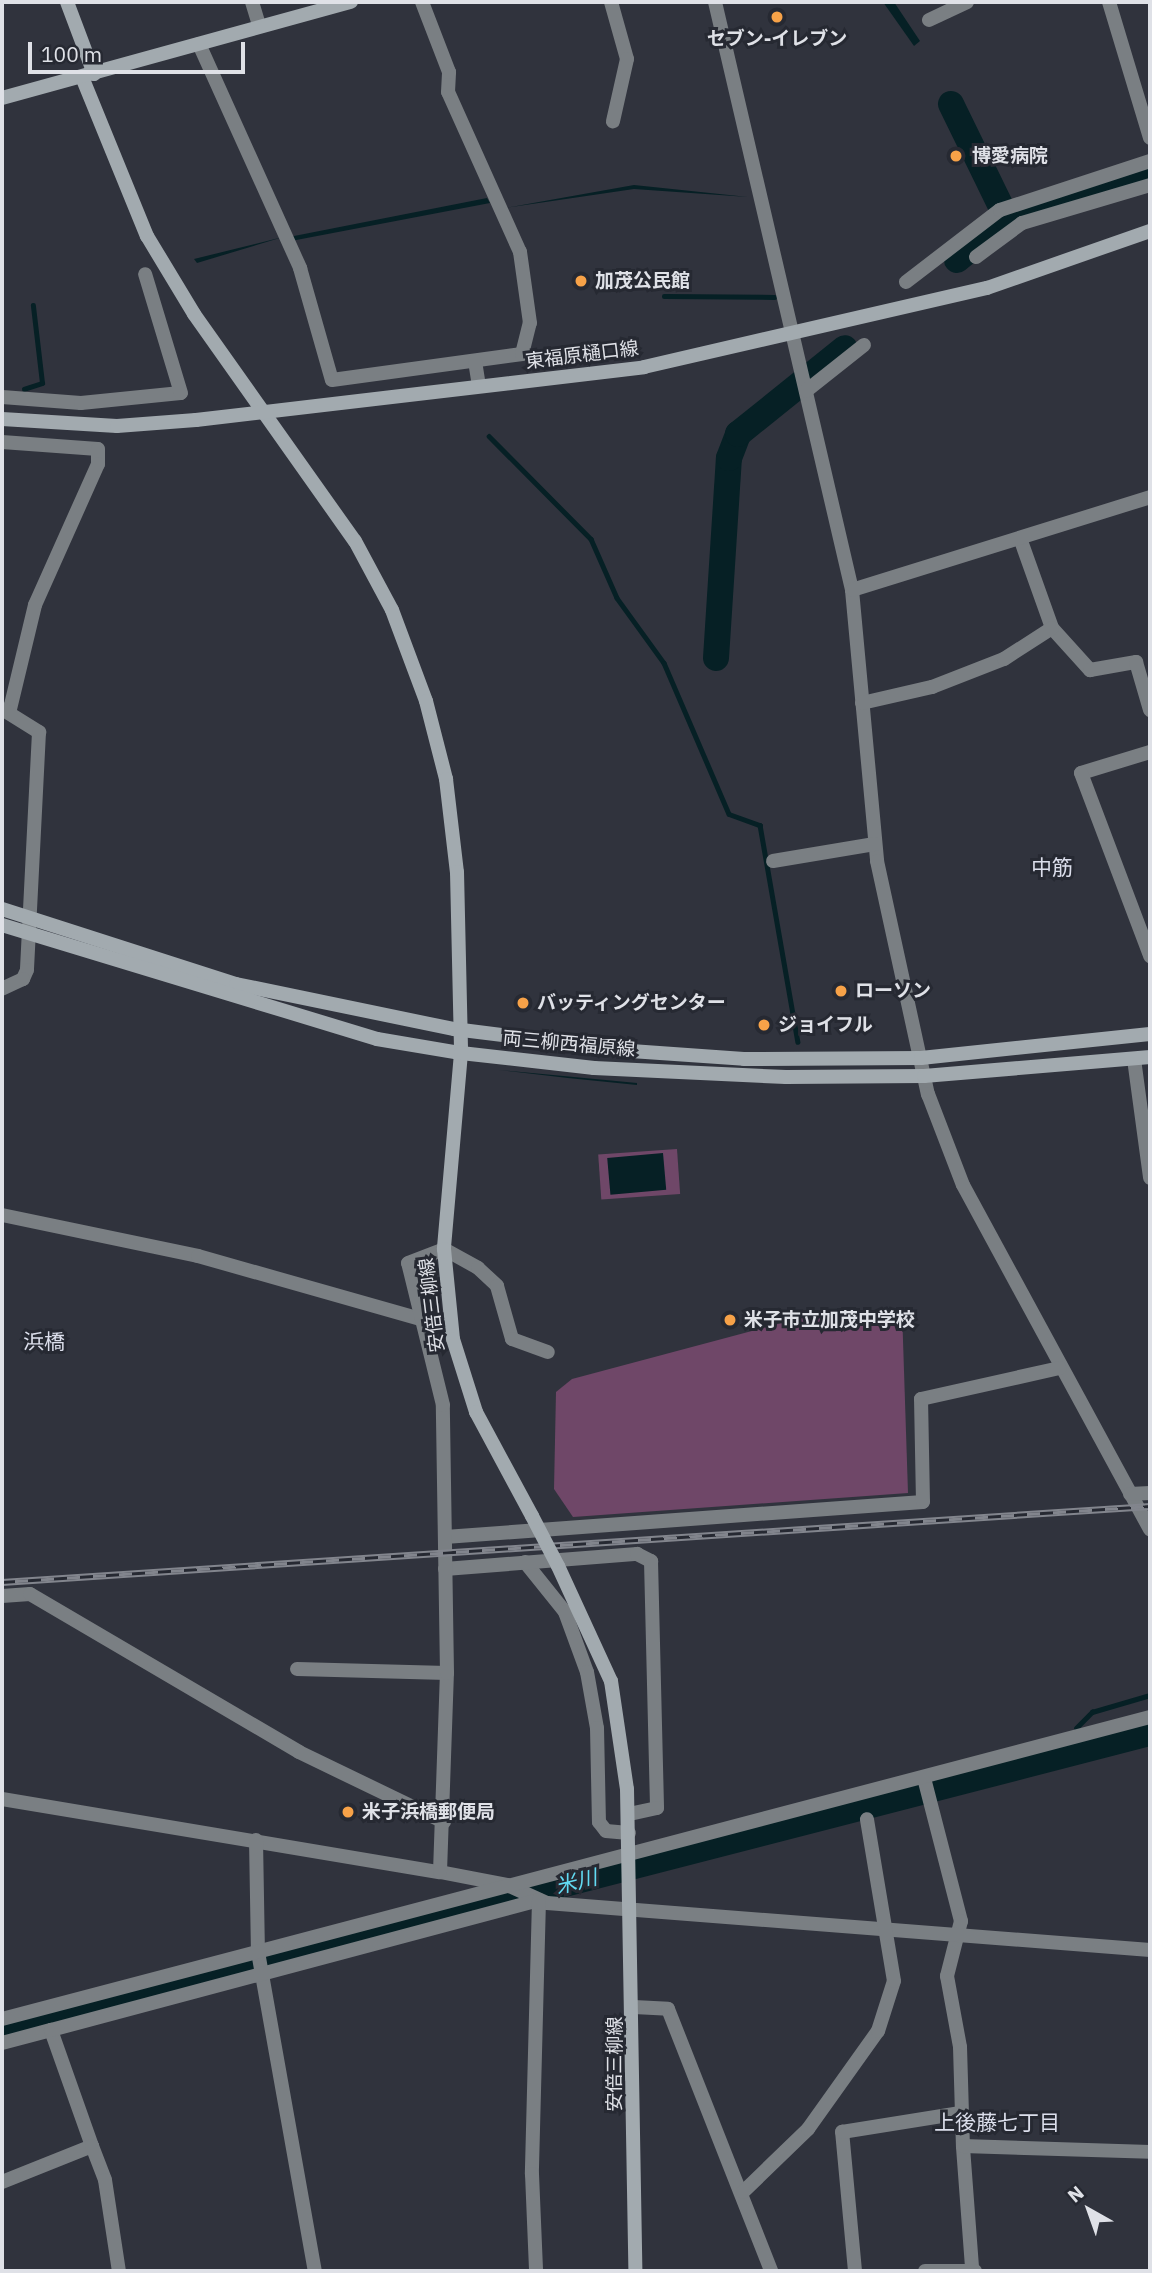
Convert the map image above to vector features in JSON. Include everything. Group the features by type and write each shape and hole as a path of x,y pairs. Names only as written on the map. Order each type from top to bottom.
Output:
{"main road":[{"name":"安倍三柳線","path":"67,2 88,75 147,236 194,314 267,411 374,573 426,701 453,818 461,1030 443,1249 461,1376 558,1566 611,1681 629,1814 634,2007 635,2271"},
{"path":"2,98 259,25 351,2"},
{"name":"東福原樋口線","path":"2,419 117,426 644,367 794,337 987,288 1150,231"},
{"name":"両三柳西福原線","path":"2,909 236,984 461,1030 744,1059 921,1058 1150,1034"},
{"name":"両三柳西福原線","path":"2,925 377,1039 461,1053 594,1068 924,1076 1150,1056"}],"street":[{"path":"252,2 259,25"},
{"path":"198,44 300,268 327,375 332,380 362,378 475,361 526,349 526,277 490,173 448,92 449,72 422,2"},
{"path":"611,2 627,59 613,121"},
{"path":"715,2 852,590 876,844 924,1076 963,1185 1150,1529"},
{"path":"929,20 967,2"},
{"path":"1109,2 1150,138"},
{"path":"906,282 1000,210 1150,162"},
{"path":"976,257 1022,223 1150,185"},
{"path":"2,397 81,403 181,393 145,274"},
{"path":"805,389 864,345"},
{"path":"475,361 480,386"},
{"path":"2,442 98,449 98,464 35,605 5,711 38,732 25,918 28,934 26,974 2,989"},
{"path":"852,590 1150,498"},
{"path":"1020,538 1052,628 1090,670 1136,662 1150,710"},
{"path":"862,703 932,687 1004,659 1052,628"},
{"path":"1150,752 1081,773 1150,956"},
{"path":"773,861 876,844"},
{"path":"1134,1059 1150,1178"},
{"path":"2,1215 198,1256 421,1319"},
{"path":"440,1872 444,1822 447,1673 443,1405 408,1263 443,1249 497,1286 512,1339 548,1352"},
{"path":"445,1537 923,1502 920,1399 1060,1367"},
{"path":"1130,1494 1150,1493"},
{"path":"446,1569 637,1554 651,1561 657,1808 629,1814"},
{"path":"525,1562 565,1612 587,1672 597,1728 599,1822 606,1831 629,1833"},
{"path":"2,1597 30,1594 299,1752 444,1822"},
{"path":"297,1669 447,1673"},
{"path":"2,2019 509,1886 926,1786 1150,1717"},
{"path":"925,2271 973,2269 960,2113 960,2047 947,1976 961,1921 926,1786"},
{"path":"2,1799 440,1872 509,1886 537,1899 630,1913 1150,1951"},
{"path":"743,2192 808,2129 878,2031 894,1981 867,1819"},
{"path":"256,1840 258,1951 315,2271"},
{"path":"2,2043 537,1899"},
{"path":"536,2271 532,2174 537,1899"},
{"path":"634,2007 668,2009 743,2192 771,2271"},
{"path":"51,2030 105,2180 119,2271"},
{"path":"855,2271 842,2132 960,2113"},
{"path":"2,2182 92,2146"},
{"path":"963,2146 1150,2152"}],"shaded area":[{"path":"883,2 894,2 920,41 914,46"},
{"path":"634,185 748,197 634,189 505,208"},
{"path":"487,198 490,203 291,241 289,237"},
{"path":"283,237 197,263 194,259"},
{"path":"499,1070 637,1083 637,1085 568,1078"},
{"path":"677,1149 680,1194 601,1199 598,1155"},
{"path":"663,1153 666,1190 610,1195 607,1158"},
{"path":"902,1310 908,1493 573,1517 554,1489 556,1392 572,1379 815,1314"}],"waterway":[{"path":"951,104 1007,219"},
{"path":"957,260 1007,219 1150,175"},
{"path":"664,296 774,297"},
{"path":"24,389 42,383 33,306"},
{"path":"716,658 729,458 738,434 845,348"},
{"path":"489,436 591,539 617,598 664,663 729,814 760,825 798,1042"},
{"path":"1076,1728 1092,1712 1150,1695"},
{"name":"米川","path":"2,2029 1150,1733"}],"railway":[{"path":"2,1582 1150,1506"}],"place":[{"name":"セブン-イレブン","path":"777,17"},
{"name":"博愛病院","path":"956,156"},
{"name":"加茂公民館","path":"581,281"},
{"name":"ローソン","path":"841,991"},
{"name":"バッティングセンター","path":"523,1003"},
{"name":"ジョイフル","path":"764,1025"},
{"name":"米子市立加茂中学校","path":"730,1320"},
{"name":"米子浜橋郵便局","path":"348,1812"}],"district":[{"name":"中筋","path":"1052,867"},
{"name":"浜橋","path":"44,1341"},
{"name":"上後藤七丁目","path":"997,2122"}]}
